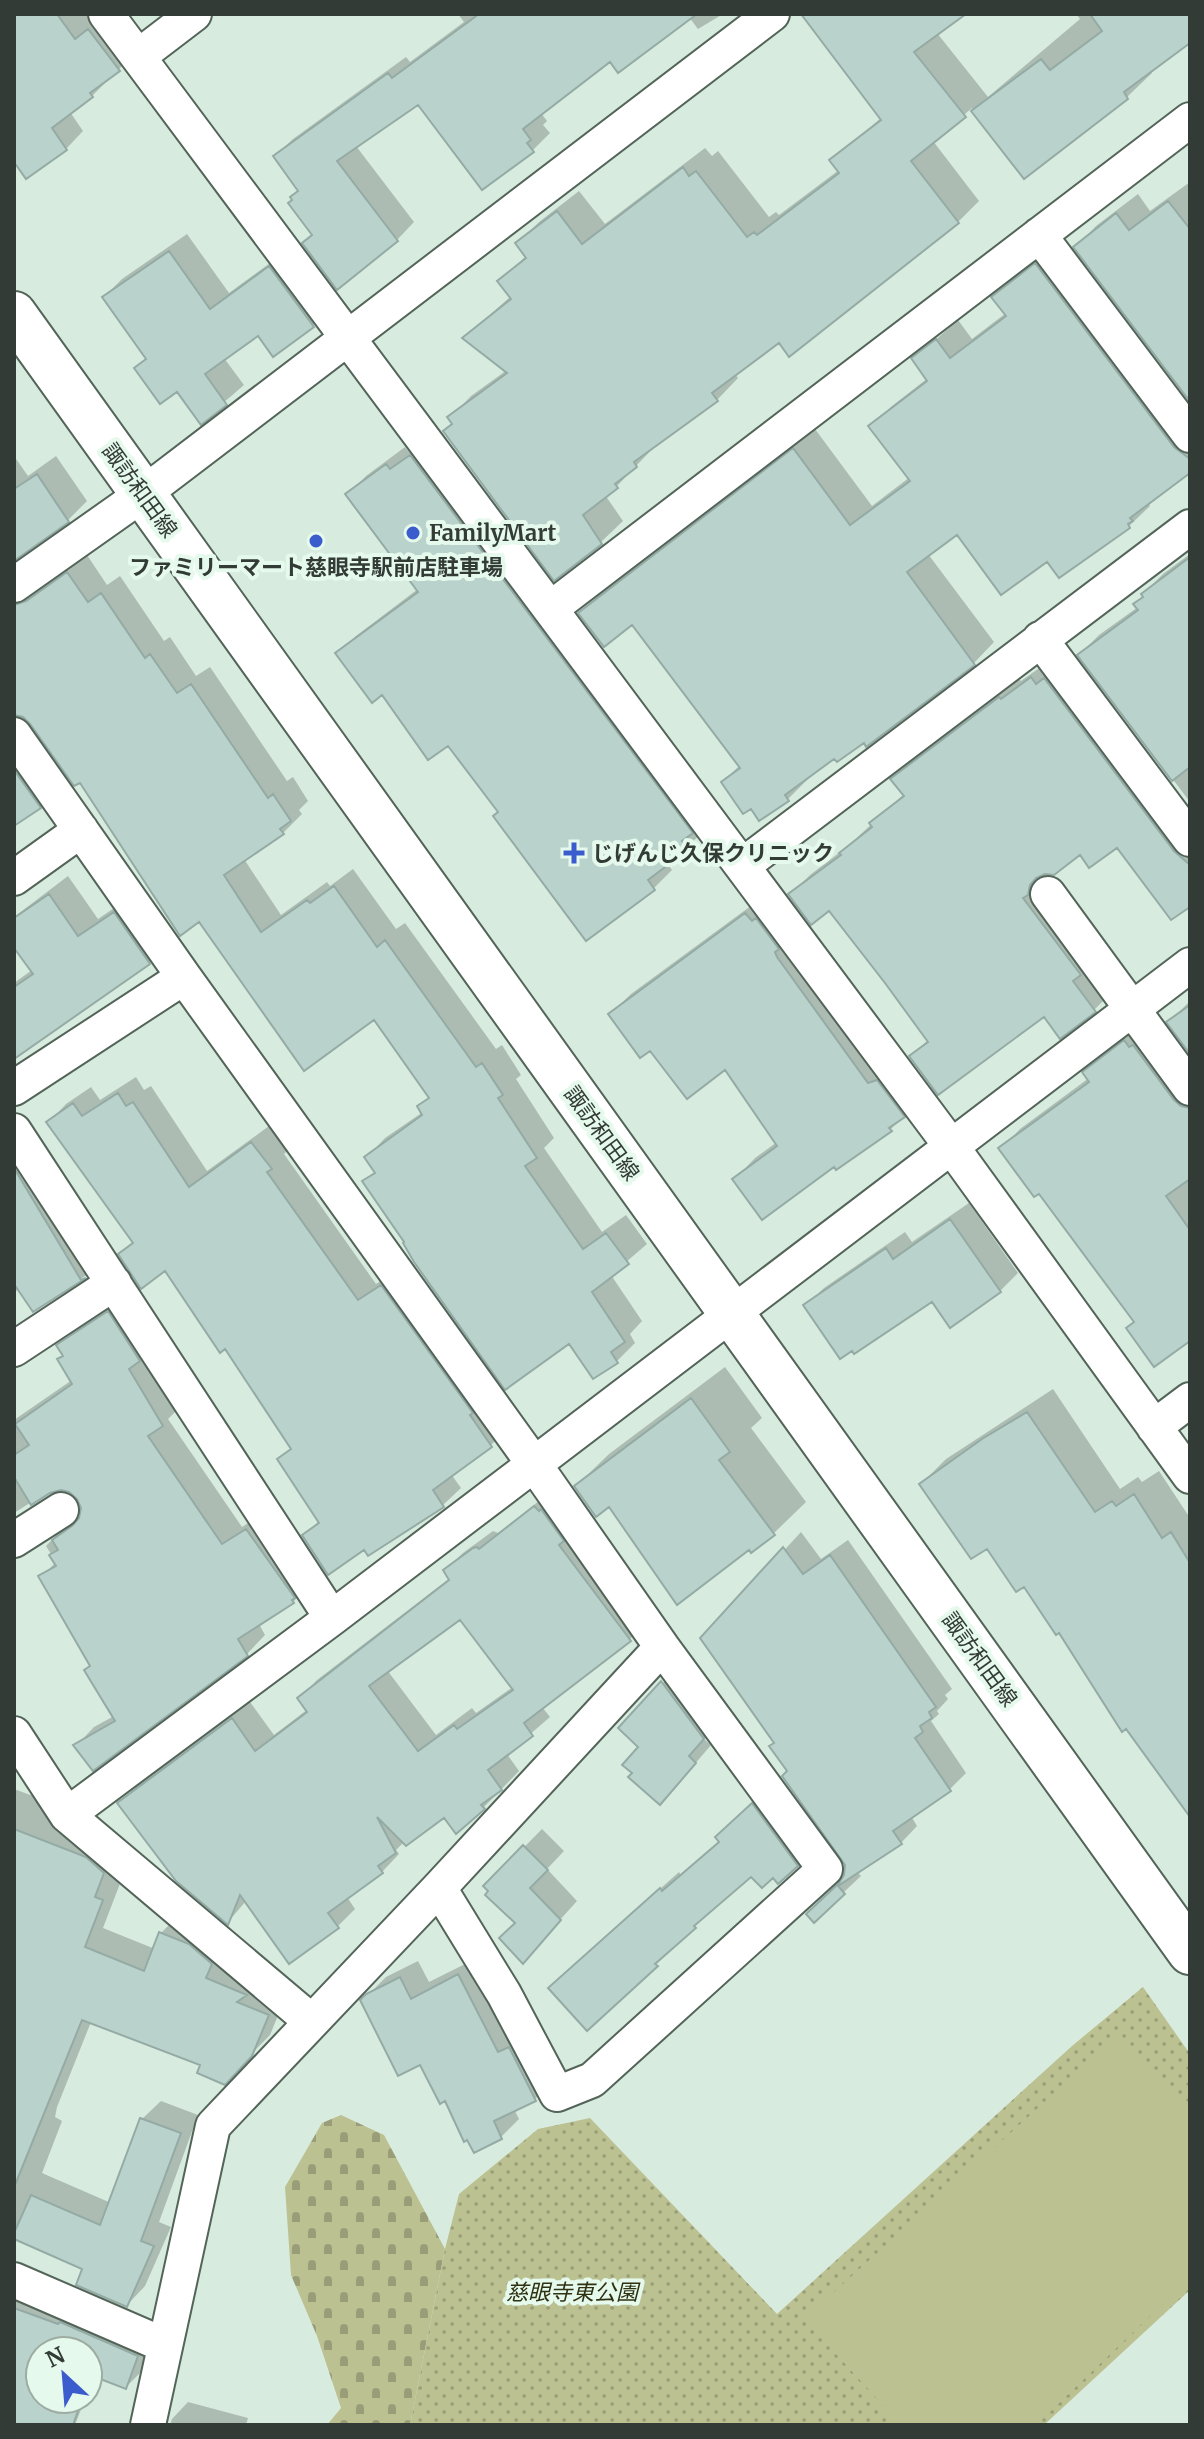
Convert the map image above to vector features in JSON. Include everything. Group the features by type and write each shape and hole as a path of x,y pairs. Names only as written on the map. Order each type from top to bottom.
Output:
{"street":[{"path":"106,14 951,1146 1190,1476"},
{"path":"139,56 194,14"},
{"path":"14,585 143,494 772,14"},
{"path":"550,609 1190,120"},
{"path":"1039,235 1190,435"},
{"name":"諏訪和田線","path":"14,314 1190,1952"},
{"path":"742,866 1190,527"},
{"path":"1040,639 1190,839"},
{"path":"14,735 662,1647 825,1869 592,2080 557,2094 504,1994 439,1888"},
{"path":"14,878 81,830"},
{"path":"1048,894 1190,1088"},
{"path":"67,1815 332,1618 730,1312 1190,965"},
{"path":"14,1088 184,977"},
{"path":"14,1131 332,1618"},
{"path":"14,1349 114,1283"},
{"path":"1154,1427 1190,1400"},
{"path":"14,1540 61,1510"},
{"path":"148,2425 213,2126 662,1647"},
{"path":"14,1734 67,1815 311,2021"},
{"path":"14,2280 164,2345"}],"green space":[{"name":"慈眼寺東公園","path":"1143,1987 1190,2054 1190,2290 1044,2425 410,2425 459,2194 538,2129 590,2118 777,2314 1072,2046"},
{"path":"1120,2034 1190,2108 1190,2278 1036,2425 901,2425 804,2319"},
{"path":"341,2115 384,2135 445,2249 410,2425 327,2425 341,2408 317,2336 291,2275 285,2187 322,2123"}],"building":[{"path":"14,14 57,14 75,39 88,29 120,71 90,93 93,97 52,128 67,150 26,179 14,162"},
{"path":"479,14 697,14 618,73 610,62 523,129 531,140 527,143 534,152 482,190 418,105 337,161 398,241 337,290 302,243 312,235 288,203 298,191 273,156 388,73 392,78"},
{"path":"801,14 966,14 914,52 966,117 911,161 959,223 789,357 779,343 712,393 718,401 634,462 637,467 615,484 618,488 583,515 602,544 554,581 443,431 452,424 447,417 507,373 462,338 511,299 497,281 526,258 515,243 557,211 582,244 683,167 689,176 696,171 747,237 754,232 757,235 839,173 829,160 881,120"},
{"path":"1090,14 1190,14 1190,43 1124,92 1128,99 1024,179 971,111 1041,59 1050,70 1102,31"},
{"path":"1168,201 1190,229 1188,399 1073,247 1116,213 1129,230"},
{"path":"169,251 210,309 269,266 314,327 273,357 258,336 205,374 227,405 201,425 177,392 160,404 134,368 146,359 102,297"},
{"path":"1035,263 1174,447 1190,459 1190,473 1130,518 1133,521 1128,524 1130,528 1059,578 1047,562 1001,595 957,535 907,572 975,665 866,747 864,743 837,762 834,759 785,795 789,801 759,821 751,809 743,814 721,782 740,768 632,625 604,647 578,613 793,448 850,525 910,481 868,426 927,381 911,358 936,339 950,358 1006,316 991,297"},
{"path":"410,455 693,833 682,841 689,849 648,880 655,890 586,941 493,816 498,812 448,746 428,760 382,695 372,703 335,653 418,592 345,494 386,464 390,469"},
{"path":"37,474 69,522 14,561 14,489"},
{"path":"1190,557 1190,767 1172,781 1077,655 1138,610 1133,604 1143,597 1141,594"},
{"path":"67,572 88,602 101,593 145,658 150,654 177,693 191,684 268,798 273,794 291,821 280,829 284,834 224,875 261,932 307,900 310,903 334,886 377,947 385,940 476,1067 482,1063 503,1095 498,1098 537,1158 525,1166 583,1249 606,1233 629,1264 592,1292 625,1342 611,1352 618,1363 593,1379 569,1344 505,1390 414,1262 362,1181 375,1173 364,1157 422,1115 417,1106 429,1098 374,1020 304,1071 199,922 180,936 80,783 74,786 30,724 23,717 14,715 14,605 26,601"},
{"path":"1031,677 1036,684 1044,678 1174,851 1190,865 1190,907 1171,920 1117,848 1089,868 1080,855 1054,875 1045,874 1036,878 1030,885 1028,895 1023,898 1081,975 1073,981 1096,1012 1060,1039 1044,1017 938,1095 909,1056 928,1042 885,983 829,911 811,925 788,894 841,855 839,853 872,827 869,823 904,796 890,779 999,697 1001,699"},
{"path":"14,770 41,808 14,826"},
{"path":"49,894 78,936 114,912 150,964 14,1059 14,987 33,974 14,948 14,918"},
{"path":"745,913 752,921 756,918 779,949 775,952 777,957 868,1083 877,1080 905,1117 889,1128 892,1131 836,1170 834,1167 762,1220 732,1179 777,1146 725,1070 687,1099 650,1051 640,1058 608,1014"},
{"path":"1190,1005 1190,1054 1166,1022"},
{"path":"1124,1040 1129,1047 1133,1045 1174,1100 1190,1108 1190,1179 1166,1196 1190,1230 1190,1341 1154,1367 1126,1328 1134,1322 1039,1194 1034,1197 998,1148 1089,1082 1082,1072"},
{"path":"118,1093 126,1106 133,1102 189,1187 251,1142 272,1169 267,1172 358,1300 381,1285 473,1413 470,1415 492,1447 433,1490 444,1507 368,1556 364,1550 328,1575 302,1535 319,1523 277,1459 291,1449 225,1349 220,1353 165,1271 141,1289 118,1254 133,1243 46,1122 73,1103 82,1116"},
{"path":"14,1168 81,1280 86,1278 33,1312 14,1284"},
{"path":"950,1219 1001,1292 950,1328 932,1302 854,1354 852,1351 840,1359 803,1305 886,1248 893,1259"},
{"path":"108,1311 140,1361 129,1369 163,1426 148,1436 222,1544 246,1529 295,1598 292,1600 294,1603 238,1639 248,1656 93,1771 73,1745 115,1721 84,1670 90,1666 38,1576 56,1566 49,1555 58,1550 52,1540 72,1526 79,1518 81,1508 77,1499 61,1490 31,1505 14,1477 14,1455 29,1445 15,1424 72,1384 57,1359 63,1356 56,1345"},
{"path":"691,1398 730,1452 719,1460 775,1535 751,1553 749,1550 677,1605 609,1507 596,1517 574,1486"},
{"path":"1027,1412 1095,1512 1112,1501 1116,1506 1134,1494 1162,1538 1171,1532 1190,1563 1190,1817 1126,1729 1122,1732 1059,1633 1056,1635 1024,1587 1016,1592 987,1549 971,1559 919,1484 982,1439"},
{"path":"534,1506 539,1511 541,1509 564,1541 559,1545 631,1641 524,1723 533,1736 488,1770 502,1790 481,1805 485,1809 456,1834 444,1818 406,1846 377,1817 396,1853 378,1866 383,1873 328,1913 339,1928 289,1964 240,1895 228,1925 176,1881 117,1803 232,1718 255,1751 307,1712 297,1698 449,1580 443,1570 473,1548 479,1549","holes":["460,1620 513,1690 457,1729 454,1725 418,1751 369,1686"]},
{"path":"783,1547 803,1574 830,1555 936,1707 929,1712 932,1718 920,1726 923,1732 915,1738 951,1791 893,1831 902,1844 838,1886 845,1894 814,1923 806,1914 839,1883 845,1865 782,1776 787,1771 769,1746 774,1743 700,1638"},
{"path":"661,1681 704,1739 689,1756 696,1763 660,1805 628,1777 632,1773 622,1765 638,1747 618,1728"},
{"path":"752,1803 798,1866 778,1884 773,1878 762,1888 751,1877 694,1926 696,1928 655,1964 658,1966 587,2031 548,1988 660,1888 662,1891 719,1842 715,1837"},
{"path":"14,1829 86,1857 104,1873 95,1897 103,1900 85,1947 144,1971 159,1932 189,1944 212,1964 206,1978 247,1995 237,2002 269,2015 252,2056 225,2085 197,2073 200,2065 82,2020 15,2185"},
{"path":"523,1845 548,1870 530,1888 561,1920 523,1964 499,1938 515,1923 485,1895 488,1891 483,1886"},
{"path":"458,1974 498,2052 509,2047 536,2101 494,2121 502,2139 474,2153 467,2140 464,2142 445,2101 440,2104 420,2065 398,2076 360,2000 400,1977 411,1999"},
{"path":"140,2118 181,2133 141,2241 154,2246 127,2307 76,2285 82,2269 14,2239 14,2233 31,2195 100,2225"},
{"path":"14,2308 90,2335 24,2335 24,2415 76,2415 73,2425 14,2425"},
{"path":"104,2341 138,2356 126,2389 104,2380"}],"place":[{"name":"FamilyMart","path":"413,533"},
{"name":"ファミリーマート慈眼寺駅前店駐車場","path":"316,541"},
{"name":"じげんじ久保クリニック","path":"574,853"}]}
